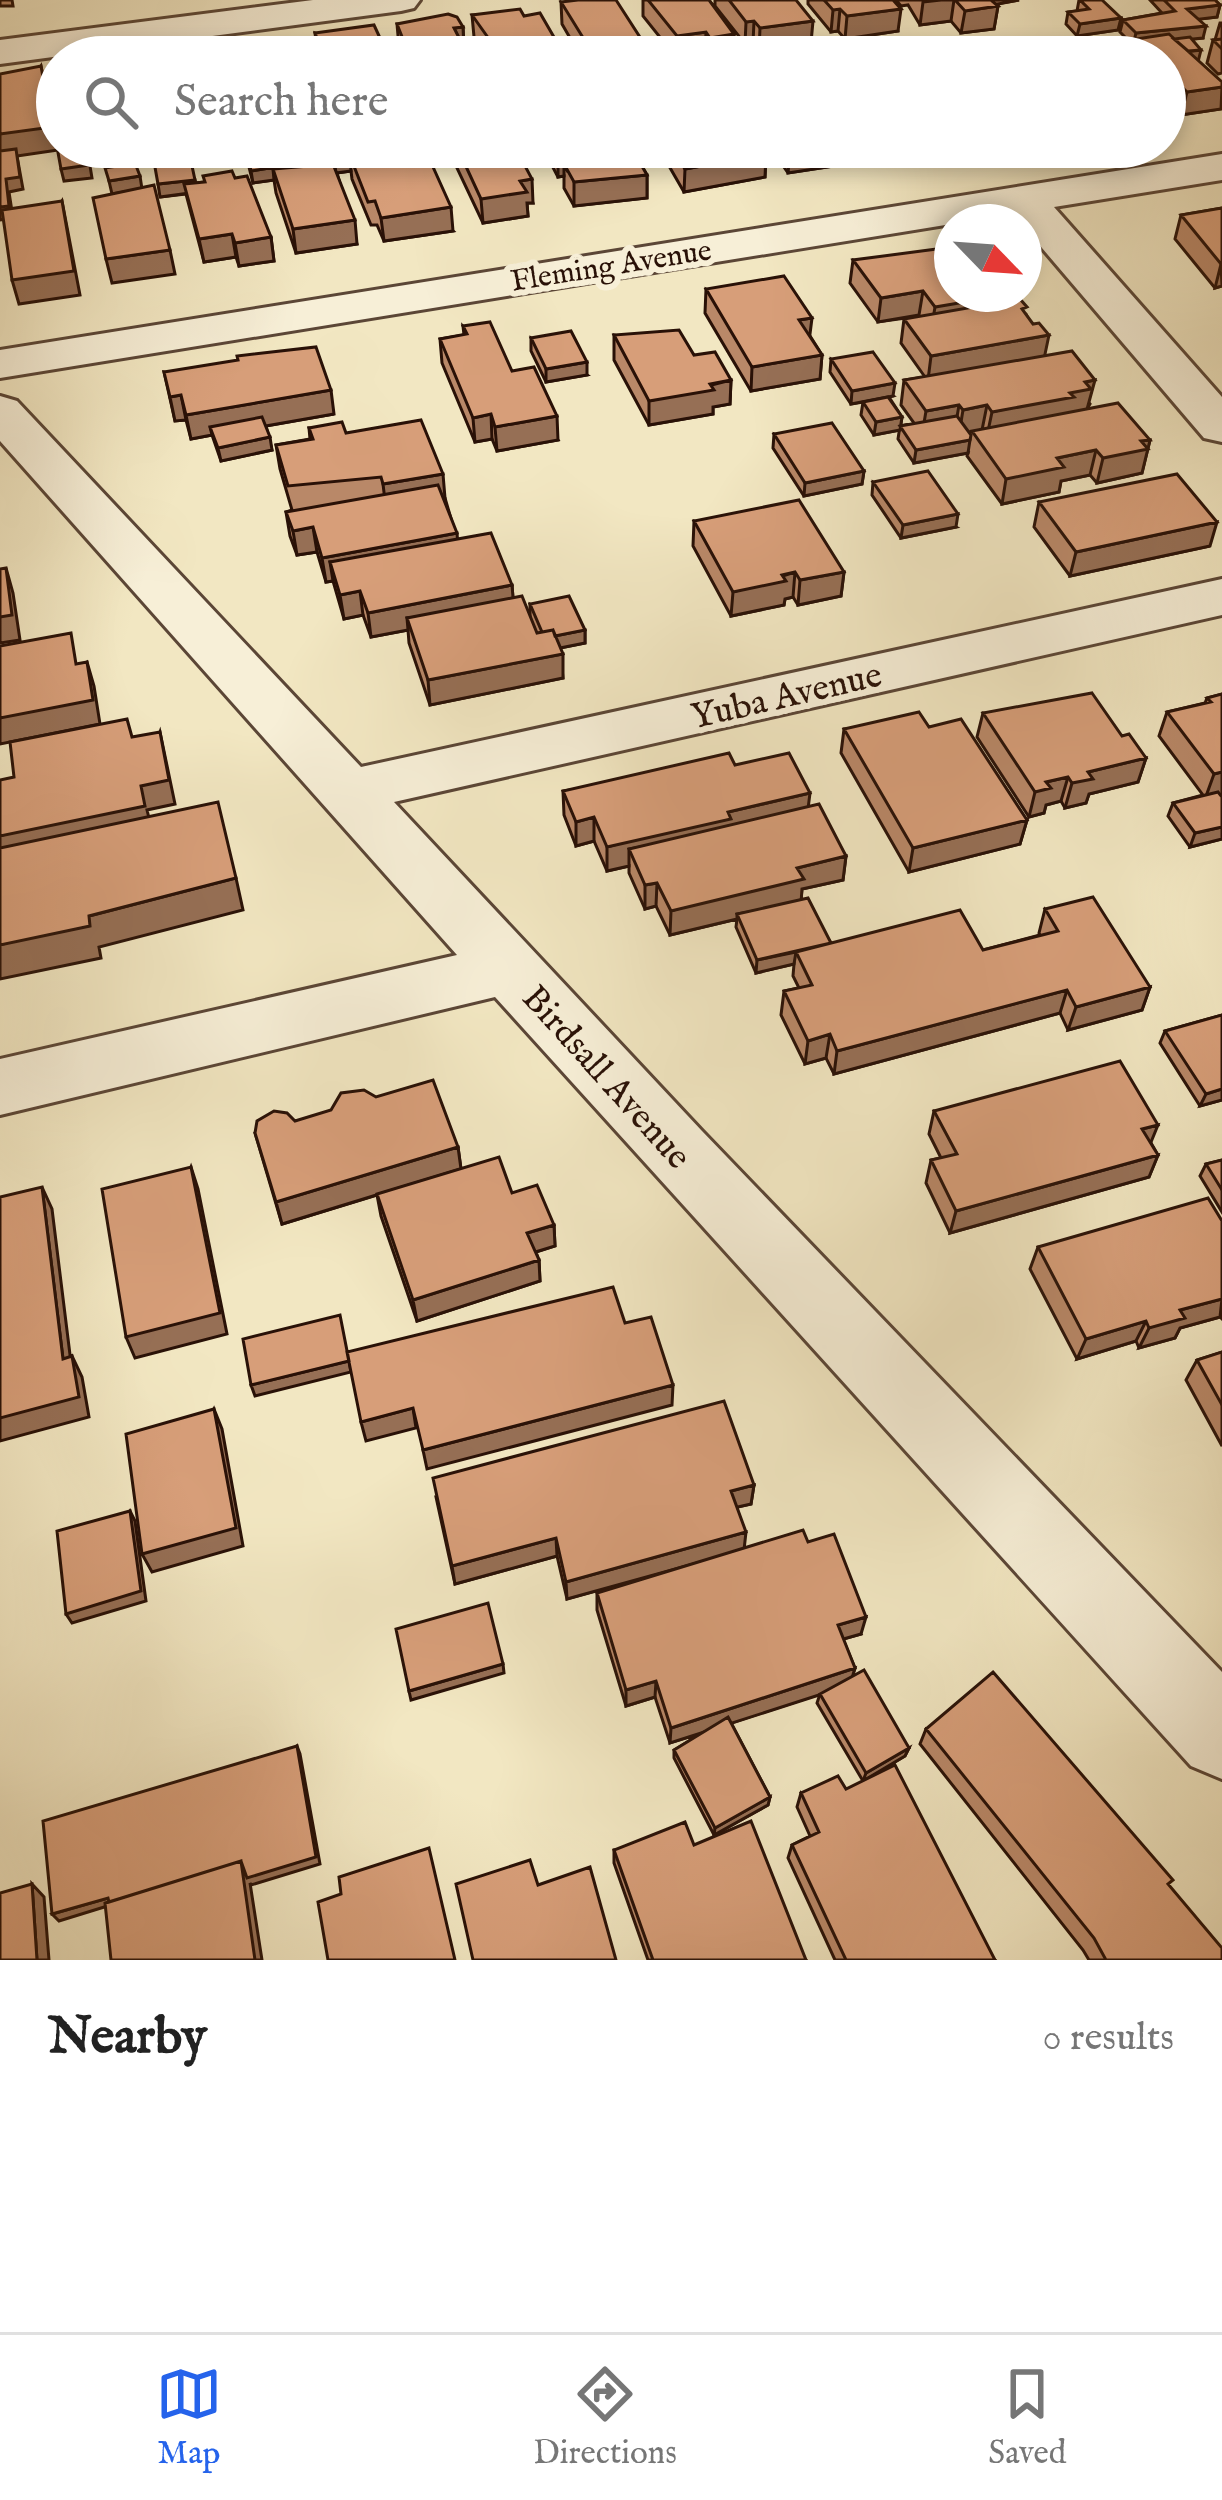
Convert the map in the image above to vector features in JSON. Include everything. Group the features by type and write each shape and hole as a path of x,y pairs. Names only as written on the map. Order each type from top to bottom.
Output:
{"street":[{"path":"123,36 401,0"},
{"path":"0,52 36,47"},
{"name":"Fleming Avenue","path":"0,364 1222,167"},
{"path":"1024,200 1222,427"},
{"name":"Birdsall Avenue","path":"0,411 509,968 1222,1735"},
{"name":"Yuba Avenue","path":"349,790 1222,597"},
{"path":"0,1087 509,968"}],"building":[{"path":"616,0 639,36 582,36 561,2"},
{"path":"648,0 709,0 734,34 709,36 706,32 677,36"},
{"path":"729,0 796,0 813,21 760,28 754,21 746,22"},
{"path":"824,0 893,0 901,9 847,16"},
{"path":"955,0 991,0 998,6 965,11"},
{"path":"1080,0 1102,0 1121,18 1080,24 1068,12 1089,9"},
{"path":"1164,0 1215,0 1220,5 1187,9 1206,26 1136,33 1123,20 1175,11"},
{"path":"520,9 524,16 540,13 553,36 487,36 472,15"},
{"path":"448,14 457,17 463,27 454,28 458,36 402,36 397,24"},
{"path":"374,25 379,36 316,36"},
{"path":"1190,37 1201,50 1188,51 1186,38"},
{"path":"1186,49 1222,82 1222,87 1187,92"},
{"path":"36,67 36,129 0,134 0,74"},
{"path":"16,149 20,177 6,179 9,206 0,207 0,151"},
{"path":"105,168 137,168 140,176 109,181"},
{"path":"155,168 192,168 195,180 158,184"},
{"path":"335,168 355,220 293,229 273,169"},
{"path":"355,168 433,168 451,207 381,218 375,201 368,202"},
{"path":"467,168 526,168 532,179 520,181 527,192 481,199"},
{"path":"566,168 643,168 647,175 574,182"},
{"path":"232,171 235,178 247,176 271,237 235,243 232,234 199,239 184,184"},
{"path":"154,185 170,250 106,259 93,198"},
{"path":"62,201 74,271 12,280 2,210"},
{"path":"1222,208 1222,264 1221,264 1181,215"},
{"path":"934,249 934,306 923,291 881,298 853,260"},
{"path":"784,276 812,318 799,320 822,355 752,367 706,289"},
{"path":"945,312 1024,312 1049,335 931,356 904,319"},
{"path":"490,322 512,371 534,367 557,416 495,427 491,414 473,418 440,339 467,334 463,326"},
{"path":"679,330 694,355 715,352 731,380 710,384 714,390 649,401 614,335"},
{"path":"571,331 587,362 546,369 531,338"},
{"path":"316,347 331,390 186,415 181,395 170,397 164,372 238,360 237,356"},
{"path":"1072,351 1095,380 1085,382 1091,389 1070,393 1074,397 992,412 987,405 926,411 904,380"},
{"path":"873,352 895,383 852,391 831,359"},
{"path":"888,397 902,417 876,422 863,402"},
{"path":"1118,403 1150,440 1141,441 1148,449 1103,458 1096,450 1057,458 1064,467 1006,479 972,431"},
{"path":"957,416 970,440 916,450 900,426"},
{"path":"262,417 270,437 218,448 210,427"},
{"path":"421,420 443,474 383,484 381,477 288,486 276,445 313,439 309,428 342,422 346,433"},
{"path":"832,423 864,471 805,483 774,434"},
{"path":"928,471 958,514 903,525 873,482"},
{"path":"1177,474 1217,522 1076,552 1039,502"},
{"path":"438,485 457,533 322,558 313,527 293,531 286,512"},
{"path":"799,500 844,572 800,580 795,572 782,575 786,581 733,592 694,521"},
{"path":"491,533 512,585 368,613 360,591 340,595 330,562"},
{"path":"6,568 12,615 0,617 0,569"},
{"path":"522,596 537,633 553,630 563,654 428,680 407,618"},
{"path":"569,596 585,630 555,636 553,630 542,632 530,604"},
{"path":"71,633 76,664 87,662 93,700 0,718 0,646"},
{"path":"1092,693 1122,736 1129,734 1146,758 1088,772 1093,779 1046,782 1051,788 1035,792 983,713"},
{"path":"1222,694 1222,772 1214,774 1167,712 1211,702 1207,698"},
{"path":"919,712 929,727 961,719 1027,820 913,848 844,729"},
{"path":"127,719 132,737 160,732 169,780 141,786 145,806 0,836 0,780 14,777 10,742"},
{"path":"729,753 735,765 789,753 810,793 728,812 731,819 607,847 594,817 576,822 563,791"},
{"path":"1218,792 1222,827 1195,833 1173,803"},
{"path":"218,802 236,878 89,916 90,926 0,945 0,848"},
{"path":"819,804 846,856 797,868 804,879 671,911 657,883 645,885 629,849"},
{"path":"1093,897 1150,987 1076,1007 1067,990 837,1051 830,1034 808,1041 784,991 812,985 796,952 960,910 983,950 1058,931 1045,909"},
{"path":"808,898 831,943 757,960 737,914"},
{"path":"1222,1015 1222,1089 1206,1094 1165,1031"},
{"path":"1120,1061 1158,1125 1142,1129 1158,1155 956,1211 931,1160 957,1154 934,1111"},
{"path":"433,1080 458,1147 276,1202 255,1133 257,1121 274,1111 287,1113 295,1121 331,1110 341,1093 364,1090 376,1097"},
{"path":"499,1157 512,1193 537,1185 554,1225 527,1233 539,1260 413,1300 377,1194"},
{"path":"1222,1160 1222,1190 1206,1164"},
{"path":"191,1167 220,1313 126,1337 102,1189"},
{"path":"42,1187 63,1359 72,1356 79,1397 0,1418 0,1197"},
{"path":"1208,1198 1222,1221 1222,1299 1180,1310 1185,1318 1149,1328 1146,1321 1086,1339 1038,1247"},
{"path":"613,1287 625,1323 651,1317 673,1385 423,1450 413,1408 361,1422 347,1352"},
{"path":"340,1315 349,1361 251,1385 243,1339"},
{"path":"1222,1352 1222,1405 1197,1360"},
{"path":"724,1401 754,1485 731,1491 746,1532 566,1582 556,1538 452,1566 433,1478"},
{"path":"214,1409 236,1528 142,1554 126,1434"},
{"path":"130,1511 141,1591 66,1614 57,1531"},
{"path":"803,1530 808,1542 834,1534 866,1617 838,1625 855,1668 671,1728 656,1681 626,1690 597,1593"},
{"path":"488,1603 503,1664 409,1691 396,1629"},
{"path":"864,1670 909,1748 866,1773 820,1694"},
{"path":"993,1672 1173,1880 1168,1884 1222,1948 1222,1960 1106,1960 1094,1938 926,1729"},
{"path":"728,1717 770,1797 715,1828 674,1750"},
{"path":"297,1746 316,1857 247,1878 241,1861 109,1902 108,1898 52,1914 43,1821"},
{"path":"895,1765 995,1960 846,1960 792,1845 819,1832 801,1793 838,1776 846,1789"},
{"path":"751,1821 806,1960 653,1960 614,1850 685,1822 694,1845"},
{"path":"429,1848 455,1960 328,1960 318,1902 341,1894 339,1877"},
{"path":"530,1860 538,1885 590,1867 616,1960 473,1960 456,1884"},
{"path":"241,1861 255,1960 111,1960 105,1903"},
{"path":"32,1884 37,1960 0,1960 0,1893"}]}
